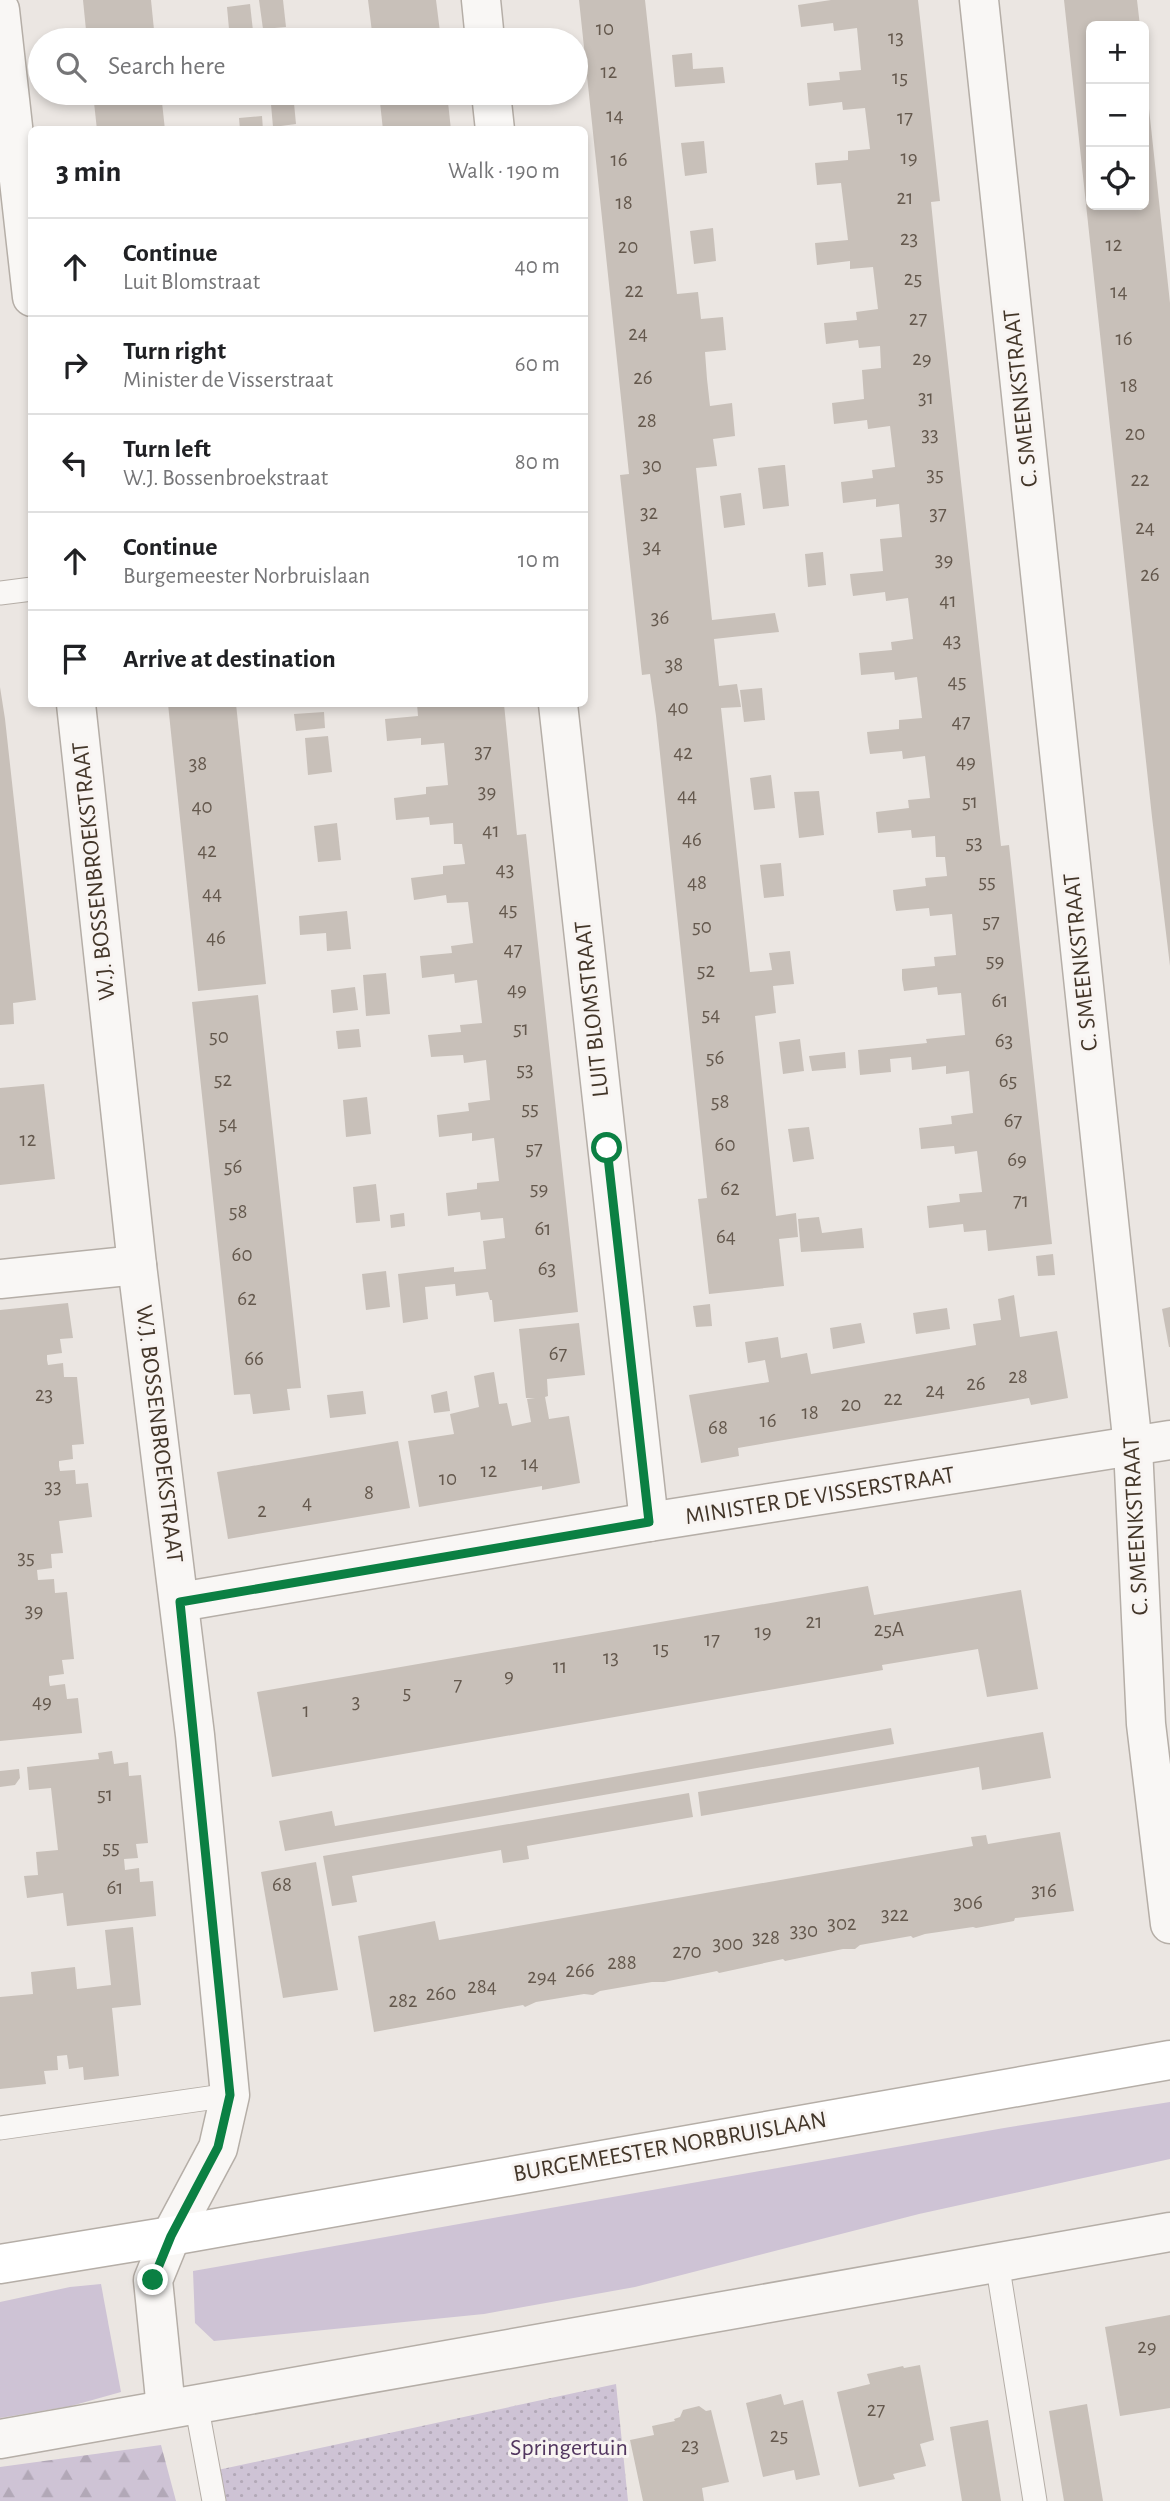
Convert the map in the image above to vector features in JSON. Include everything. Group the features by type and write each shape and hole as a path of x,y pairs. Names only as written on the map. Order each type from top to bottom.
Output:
{"main road":[{"name":"BURGEMEESTER NORBRUISLAAN","path":"7,2266 1170,2060"}],"street":[{"path":"481,0 484,28"},
{"name":"C. SMEENKSTRAAT","path":"979,0 1133,1447 1146,1724 1170,1924"},
{"path":"0,10 28,262"},
{"path":"492,105 495,126"},
{"name":"W.J. BOSSENBROEKSTRAAT","path":"76,707 137,1265 180,1602 230,2095 218,2147 171,2236"},
{"name":"LUIT BLOMSTRAAT","path":"558,707 649,1522"},
{"path":"0,1279 137,1265"},
{"name":"MINISTER DE VISSERSTRAAT","path":"180,1602 649,1522 1170,1440"},
{"path":"0,2439 1170,2232"},
{"path":"171,2236 153,2280 181,2406"}],"lane":[{"path":"0,593 28,590"},
{"path":"0,2128 230,2095"},
{"path":"998,2262 1035,2501"},
{"path":"181,2406 214,2501"}],"green space":[{"path":"1170,2102 1170,2159 919,2214 635,2287 484,2314 214,2341 195,2323 193,2271 1004,2128"},
{"path":"101,2284 121,2392 71,2406 0,2418 0,2302 70,2287"},
{"name":"Springertuin","path":"616,2384 628,2501 218,2501 213,2471"},
{"path":"161,2445 176,2501 0,2501 0,2467"}],"building":[{"path":"83,0 151,0 154,28 86,28"},
{"path":"259,0 283,0 286,27 263,28"},
{"path":"368,0 436,0 440,28 372,28"},
{"path":"579,0 645,0 677,294 698,292 701,319 723,317 726,350 705,352 707,379 710,406 732,403 735,436 713,439 717,466 696,468 712,620 775,613 779,632 714,639 719,686 737,684 741,707 721,708 750,972 772,970 769,953 790,951 794,984 773,986 776,1013 755,1016 776,1216 796,1213 798,1237 779,1239 784,1286 709,1294 698,1199 707,1198 656,716 650,674 642,675 620,475 629,474 588,85 588,28 582,28"},
{"path":"831,0 918,0 940,201 931,202 939,281 1001,846 1009,845 1052,1244 988,1251 986,1230 964,1232 963,1224 929,1228 927,1206 960,1202 959,1194 982,1192 977,1151 955,1154 954,1146 921,1149 919,1128 952,1124 951,1116 973,1113 969,1071 946,1074 946,1066 912,1070 911,1057 890,1059 891,1072 860,1075 858,1050 927,1043 926,1039 965,1035 961,993 938,995 937,987 904,991 902,979 902,969 935,966 934,957 956,955 952,914 930,916 929,908 896,911 894,900 893,890 926,886 925,878 947,876 945,857 936,857 935,836 912,838 911,830 878,833 876,812 909,808 908,800 930,798 925,756 903,759 902,751 870,754 868,742 867,732 899,729 899,720 922,718 917,677 895,680 894,672 861,675 859,653 892,650 891,642 913,639 908,598 886,601 885,592 853,596 851,583 850,574 883,571 880,539 902,537 899,504 876,507 876,499 843,503 841,482 873,478 872,470 895,467 890,426 868,429 867,420 834,424 832,403 864,399 862,370 881,368 880,346 859,348 858,340 826,344 824,323 857,320 856,312 878,309 873,267 850,269 850,261 817,265 815,243 848,240 841,183 817,185 815,163 848,160 848,151 870,149 865,108 843,110 842,102 809,106 807,83 840,80 839,72 861,70 857,28 834,31 833,23 801,27 798,5"},
{"path":"1064,0 1137,0 1139,21 1086,21 1086,204"},
{"path":"250,4 253,28 229,28 227,7"},
{"path":"692,53 693,69 723,67 725,83 675,87 672,55"},
{"path":"94,105 162,105 165,126 97,126"},
{"path":"271,105 294,105 296,124 273,126"},
{"path":"380,105 448,105 451,126 383,126"},
{"path":"1149,109 1170,303 1170,966 1087,210 1149,210"},
{"path":"262,116 263,126 240,126 239,118"},
{"path":"704,141 707,173 685,176 681,143"},
{"path":"713,228 716,261 694,264 690,231"},
{"path":"785,465 789,506 763,509 758,468"},
{"path":"741,493 745,525 724,528 720,496"},
{"path":"823,552 826,585 808,587 805,554"},
{"path":"0,687 36,1000 13,1003 14,1024 0,1025"},
{"path":"762,688 765,720 744,722 740,690"},
{"path":"168,707 236,707 266,984 198,991"},
{"path":"417,707 504,707 517,835 526,834 578,1312 494,1322 492,1300 488,1292 456,1296 455,1284 425,1287 428,1319 403,1323 398,1274 454,1267 454,1272 486,1269 483,1241 505,1238 503,1218 481,1220 480,1212 448,1216 446,1193 477,1189 477,1183 499,1181 494,1138 472,1141 472,1133 439,1137 437,1115 469,1111 468,1103 490,1100 486,1060 464,1063 463,1055 431,1057 428,1035 461,1032 460,1025 482,1023 477,980 455,983 454,974 422,978 420,956 452,953 451,946 473,943 468,902 447,903 446,895 414,900 411,878 443,874 443,866 465,864 462,844 454,844 453,823 430,825 429,817 396,820 394,798 426,794 426,787 448,785 444,743 421,745 421,738 387,741 385,719 418,716"},
{"path":"324,712 325,728 296,731 294,714"},
{"path":"328,736 332,772 308,775 305,738"},
{"path":"771,775 775,808 754,810 750,778"},
{"path":"819,791 824,835 799,838 794,792"},
{"path":"337,823 341,860 318,862 314,826"},
{"path":"781,863 784,896 764,898 760,865"},
{"path":"347,911 351,949 327,951 326,933 300,935 299,916"},
{"path":"386,973 390,1014 366,1016 363,975"},
{"path":"355,987 358,1010 333,1013 331,990"},
{"path":"258,995 301,1388 287,1389 290,1410 253,1414 250,1394 234,1395 192,1002"},
{"path":"359,1029 361,1047 338,1049 336,1031"},
{"path":"800,1039 804,1071 783,1074 779,1042"},
{"path":"845,1052 846,1068 812,1071 809,1056"},
{"path":"44,1084 55,1179 0,1185 0,1088"},
{"path":"367,1097 371,1134 346,1137 343,1100"},
{"path":"809,1127 814,1159 793,1162 788,1129"},
{"path":"376,1184 380,1221 356,1223 353,1187"},
{"path":"404,1213 405,1226 391,1228 390,1215"},
{"path":"819,1217 822,1233 862,1228 864,1248 801,1252 798,1219"},
{"path":"1053,1254 1055,1275 1038,1276 1036,1256"},
{"path":"386,1271 390,1307 366,1310 362,1274"},
{"path":"1014,1295 1020,1337 1057,1331 1068,1398 1031,1405 1029,1398 738,1448 739,1456 701,1463 689,1395 769,1382 765,1360 748,1363 745,1342 778,1337 781,1358 807,1353 811,1374 976,1345 973,1324 1001,1320 998,1299"},
{"path":"68,1303 73,1338 60,1339 62,1353 47,1355 47,1360 48,1365 63,1363 64,1377 77,1377 84,1444 72,1445 73,1459 59,1461 59,1466 60,1471 75,1470 76,1484 88,1483 92,1517 59,1521 63,1553 51,1554 52,1568 37,1570 38,1580 54,1579 55,1593 67,1592 74,1659 62,1660 64,1674 49,1676 49,1681 50,1686 65,1684 67,1699 78,1698 82,1733 0,1741 0,1310"},
{"path":"710,1304 712,1326 696,1327 693,1306"},
{"path":"1170,1307 1170,1347 1169,1347 1162,1309"},
{"path":"947,1308 950,1329 916,1334 913,1313"},
{"path":"579,1323 585,1375 547,1379 548,1396 545,1397 549,1419 569,1416 580,1483 542,1490 542,1486 419,1507 408,1441 454,1434 450,1414 479,1407 474,1376 494,1372 499,1404 507,1403 512,1426 531,1422 527,1399 535,1398 526,1398 519,1329"},
{"path":"861,1323 865,1343 833,1349 830,1328"},
{"path":"363,1391 366,1414 330,1418 327,1395"},
{"path":"447,1391 450,1411 434,1413 431,1395"},
{"path":"398,1441 410,1508 228,1539 217,1472"},
{"path":"868,1586 874,1615 1021,1590 1038,1689 987,1697 978,1649 882,1665 883,1670 272,1777 257,1692"},
{"path":"891,1728 894,1744 285,1851 279,1821 332,1811 335,1826"},
{"path":"1043,1732 1051,1778 982,1790 979,1767 701,1816 698,1792"},
{"path":"112,1751 114,1764 128,1762 129,1776 141,1775 148,1843 136,1844 138,1858 124,1859 125,1870 139,1868 140,1882 153,1881 156,1916 67,1926 63,1893 27,1898 24,1876 38,1875 36,1852 58,1850 51,1788 29,1790 27,1767 99,1759 98,1753"},
{"path":"19,1769 20,1778 15,1785 0,1787 0,1771"},
{"path":"689,1793 693,1817 527,1846 529,1859 503,1863 501,1850 352,1876 357,1902 332,1906 323,1856"},
{"path":"1060,1832 1074,1911 1015,1918 1014,1921 976,1928 913,1938 911,1936 860,1945 855,1949 785,1961 783,1959 719,1973 717,1971 652,1982 600,1991 593,1995 536,2002 525,2007 523,2005 374,2032 358,1936 435,1921 439,1940 973,1846 971,1837 986,1835 988,1844"},
{"path":"316,1862 338,1990 283,1998 261,1872"},
{"path":"133,1927 141,2005 112,2008 119,2076 84,2080 83,2067 69,2069 67,2055 57,2056 58,2070 44,2071 46,2084 0,2089 0,1997 33,1994 31,1972 75,1967 77,1989 111,1985 105,1930"},
{"path":"1170,2315 1170,2408 1120,2416 1105,2327"},
{"path":"920,2365 934,2440 920,2444 926,2466 893,2474 895,2479 859,2487 837,2392 870,2384 867,2374"},
{"path":"781,2394 784,2405 803,2400 820,2475 796,2480 794,2470 763,2477 746,2403"},
{"path":"1087,2404 1103,2501 1064,2501 1049,2411"},
{"path":"699,2406 706,2411 711,2410 729,2482 702,2488 704,2501 643,2501 630,2440 654,2435 652,2426 675,2421 683,2410"},
{"path":"988,2420 1001,2501 962,2501 950,2427"}],"route":[{"path":"153,2280 171,2236 218,2147 230,2095 180,1602 649,1522 607,1148"}]}
